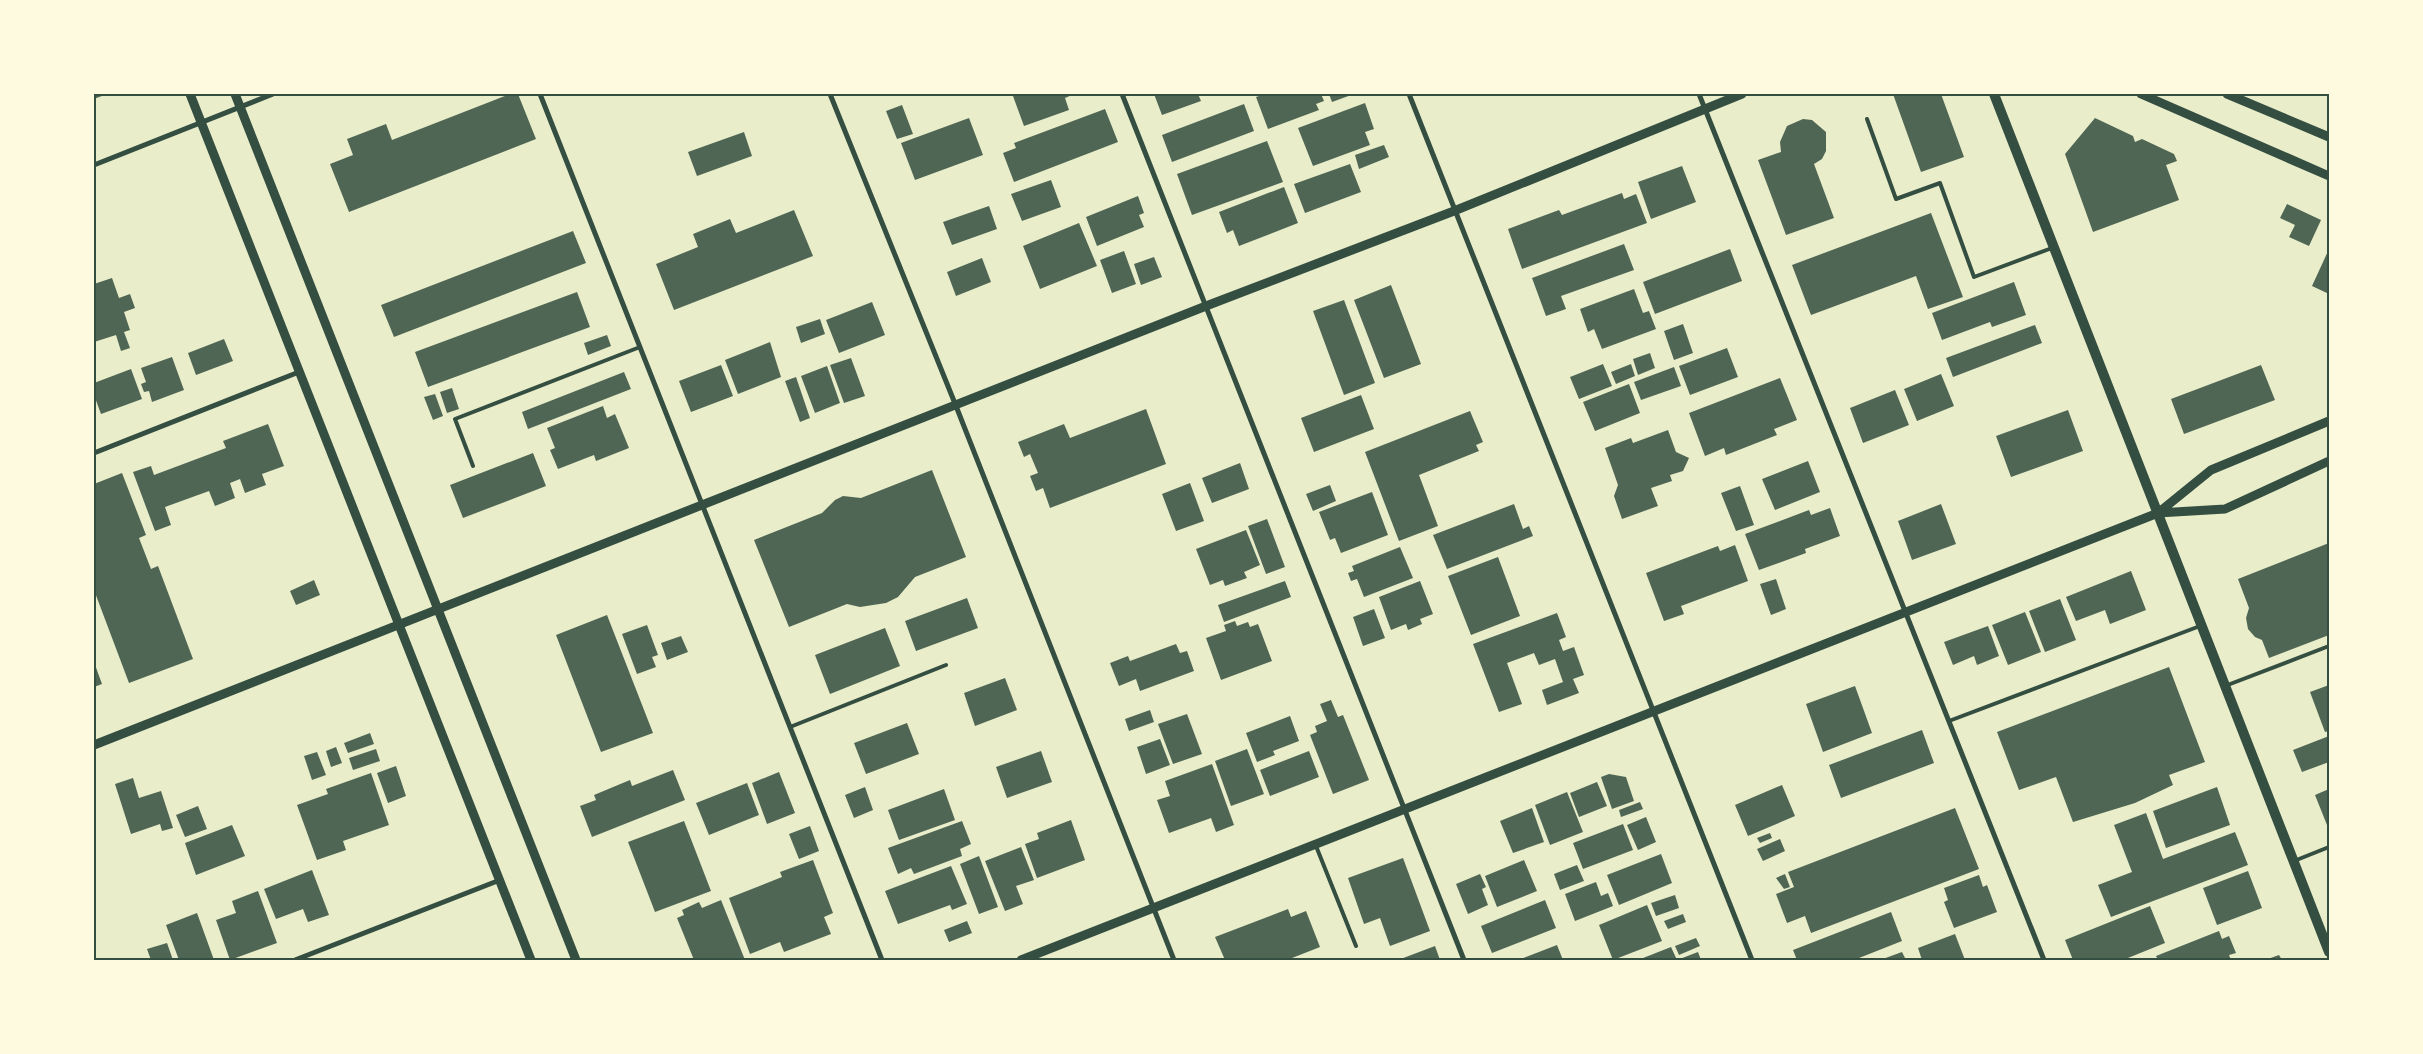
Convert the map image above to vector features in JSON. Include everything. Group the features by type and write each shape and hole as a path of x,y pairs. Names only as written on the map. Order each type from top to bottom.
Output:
{"main road":[{"path":"1994,94 2329,952"}],"street":[{"path":"190,94 531,960"},
{"path":"235,94 576,960"},
{"path":"94,165 273,94"},
{"path":"540,94 882,960"},
{"path":"830,94 956,406 1174,960"},
{"path":"1122,94 1464,960"},
{"path":"1409,94 1652,712 1752,960"},
{"path":"1699,94 2044,960"},
{"path":"94,745 1206,306 1454,211 1742,94"},
{"path":"2141,94 2329,176"},
{"path":"2227,94 2329,137"},
{"path":"94,453 300,372"},
{"path":"1021,960 2158,513 2211,470 2329,421"},
{"path":"2158,513 2225,509 2329,461"},
{"path":"295,960 500,880"}],"lane":[{"path":"1867,119 1896,200 1940,183 1974,277 2054,248"},
{"path":"473,466 455,419 640,347"},
{"path":"1949,720 2202,625"},
{"path":"2225,686 2329,646"},
{"path":"790,727 946,665"},
{"path":"1315,844 1356,946"},
{"path":"2294,861 2329,847"}],"building":[{"path":"94,94 107,94 94,99"},
{"path":"510,94 518,94 536,139 349,212 330,164 353,155 347,139 386,124 392,140"},
{"path":"1020,94 1072,95 1065,98 1069,110 1024,126 1013,96"},
{"path":"1154,94 1198,94 1201,101 1162,115"},
{"path":"1265,94 1321,94 1324,101 1316,104 1319,110 1268,129 1256,97"},
{"path":"1329,94 1354,94 1332,102"},
{"path":"1893,94 1941,94 1964,157 1921,172"},
{"path":"1365,103 1374,129 1365,132 1370,145 1313,166 1298,128"},
{"path":"1244,104 1254,131 1172,162 1162,135"},
{"path":"902,105 913,134 897,139 886,111"},
{"path":"1105,109 1118,142 1014,182 1003,153 1016,148 1014,143"},
{"path":"969,118 983,155 915,180 901,143"},
{"path":"2095,118 2133,136 2135,142 2142,139 2174,154 2177,161 2166,165 2179,200 2093,232 2065,154"},
{"path":"1803,119 1812,120 1826,132 1826,151 1822,159 1814,164 1834,218 1786,235 1758,160 1781,152 1780,142 1787,126"},
{"path":"744,132 752,156 697,176 688,152"},
{"path":"1267,141 1283,182 1192,215 1177,174"},
{"path":"1384,145 1389,157 1359,169 1355,155"},
{"path":"1350,164 1361,192 1305,213 1294,184"},
{"path":"1682,166 1696,202 1651,219 1638,182"},
{"path":"1051,180 1061,207 1022,221 1011,194"},
{"path":"1284,187 1298,223 1239,246 1233,230 1227,233 1219,212"},
{"path":"1622,193 1624,199 1636,194 1647,223 1522,269 1508,229 1559,210 1562,215"},
{"path":"1138,196 1144,213 1139,215 1144,227 1097,246 1086,217"},
{"path":"2287,204 2321,220 2309,246 2289,237 2295,225 2280,218"},
{"path":"989,206 997,229 952,245 943,222"},
{"path":"794,210 813,256 674,310 656,264 698,247 693,234 730,219 736,233"},
{"path":"1931,213 1963,297 1928,309 1916,276 1811,315 1792,265"},
{"path":"1079,223 1097,266 1040,289 1023,246"},
{"path":"573,231 586,263 394,337 381,305"},
{"path":"1624,244 1634,270 1561,296 1566,309 1546,316 1532,278"},
{"path":"1730,249 1742,281 1655,314 1643,282"},
{"path":"2329,249 2329,294 2312,286"},
{"path":"1124,251 1136,284 1112,293 1100,260"},
{"path":"1154,257 1162,277 1141,285 1134,264"},
{"path":"982,258 991,282 956,296 947,272"},
{"path":"112,278 119,298 130,294 135,308 124,312 130,330 124,332 130,348 121,351 116,335 94,342 94,284"},
{"path":"2014,282 2026,315 1992,327 1990,322 1942,340 1932,313"},
{"path":"1391,285 1421,364 1384,378 1354,300"},
{"path":"1634,289 1643,313 1649,311 1656,329 1602,349 1594,329 1588,332 1580,309"},
{"path":"577,292 590,327 428,387 415,352"},
{"path":"1344,300 1375,383 1344,395 1313,311"},
{"path":"872,302 885,335 839,353 826,320"},
{"path":"820,319 825,334 801,343 796,327"},
{"path":"1683,324 1693,353 1674,360 1664,331"},
{"path":"2035,325 2042,343 1953,377 1946,358"},
{"path":"607,335 611,346 588,355 584,343"},
{"path":"224,339 233,361 196,375 188,353"},
{"path":"770,342 781,377 738,394 725,360"},
{"path":"1727,348 1738,377 1690,395 1679,366"},
{"path":"1650,353 1655,368 1638,375 1633,359"},
{"path":"172,357 184,390 152,402 149,391 144,392 141,384 146,382 141,368"},
{"path":"851,358 865,396 844,403 830,365"},
{"path":"1603,364 1612,386 1579,399 1570,377"},
{"path":"1631,364 1635,376 1616,384 1611,372"},
{"path":"721,365 733,396 691,412 679,381"},
{"path":"2261,365 2275,400 2184,434 2171,399"},
{"path":"827,366 840,403 815,413 801,376"},
{"path":"1674,367 1681,386 1641,400 1634,382"},
{"path":"131,369 142,399 101,414 94,395 94,383"},
{"path":"624,372 631,389 528,429 522,412"},
{"path":"1941,374 1954,406 1917,421 1904,389"},
{"path":"796,377 810,418 800,422 785,381"},
{"path":"1780,378 1797,420 1774,429 1777,435 1726,455 1724,448 1705,456 1689,413"},
{"path":"1629,384 1640,413 1595,431 1583,402"},
{"path":"452,388 459,409 447,413 440,392"},
{"path":"1895,390 1909,425 1863,443 1850,408"},
{"path":"435,394 443,416 433,420 424,397"},
{"path":"1361,395 1374,429 1314,452 1301,418"},
{"path":"603,406 607,418 615,414 629,448 596,461 594,455 558,469 550,450 555,448 547,428"},
{"path":"1146,409 1166,464 1050,508 1043,488 1036,491 1030,476 1038,473 1030,454 1024,457 1018,442 1064,424 1070,438"},
{"path":"2068,410 2083,451 2011,477 1996,436"},
{"path":"1470,411 1483,442 1476,445 1479,451 1419,475 1438,526 1399,541 1365,452"},
{"path":"268,424 284,466 262,474 266,485 245,493 240,479 230,483 235,498 215,506 209,491 165,507 171,525 155,531 133,472 151,466 154,475 226,448 223,441"},
{"path":"1668,430 1676,452 1689,458 1683,471 1670,475 1672,481 1651,488 1658,506 1622,519 1614,496 1618,485 1605,448 1631,438 1633,443"},
{"path":"533,453 546,486 463,518 450,485"},
{"path":"1808,461 1820,492 1775,510 1762,479"},
{"path":"1240,463 1249,489 1212,503 1202,478"},
{"path":"932,470 966,557 915,577 898,597 886,603 860,607 847,604 789,627 754,540 822,513 835,500 843,496 861,498"},
{"path":"122,473 146,535 139,538 151,569 158,566 193,659 129,683 94,590 94,484"},
{"path":"1190,483 1204,521 1176,531 1162,494"},
{"path":"1330,485 1336,501 1313,511 1306,494"},
{"path":"1740,486 1754,525 1736,531 1721,493"},
{"path":"1372,492 1388,535 1341,553 1335,538 1330,540 1319,512"},
{"path":"1514,504 1523,529 1529,526 1533,536 1447,569 1433,535"},
{"path":"1941,504 1956,544 1912,560 1898,521"},
{"path":"1830,508 1840,536 1805,549 1806,553 1759,570 1745,534 1809,510 1811,515"},
{"path":"1267,519 1285,567 1266,574 1248,526"},
{"path":"1246,530 1260,565 1244,572 1247,578 1225,586 1223,580 1210,585 1196,549"},
{"path":"2329,543 2329,635 2269,658 2262,640 2255,637 2248,629 2246,618 2249,608 2238,579"},
{"path":"1735,545 1748,581 1681,606 1684,614 1664,621 1646,573 1718,546 1720,551"},
{"path":"1400,547 1413,578 1364,597 1357,579 1351,581 1348,573 1354,571 1352,566"},
{"path":"1498,557 1520,616 1471,635 1448,576"},
{"path":"2131,571 2146,610 2110,624 2105,610 2076,621 2066,597"},
{"path":"1776,579 1786,609 1771,615 1760,584"},
{"path":"314,580 320,595 296,605 290,591"},
{"path":"1285,581 1291,597 1224,622 1218,605"},
{"path":"1420,581 1433,614 1420,619 1422,624 1408,630 1406,624 1391,630 1379,597"},
{"path":"967,598 978,628 916,651 905,621"},
{"path":"2060,599 2076,640 2045,652 2029,611"},
{"path":"1374,609 1385,638 1363,646 1353,617"},
{"path":"2025,612 2041,652 2008,665 1992,625"},
{"path":"1557,613 1566,637 1559,640 1563,651 1574,647 1584,675 1573,679 1579,693 1547,705 1542,690 1563,682 1555,659 1539,665 1534,653 1507,663 1522,704 1499,712 1473,644"},
{"path":"607,615 653,733 601,752 556,635"},
{"path":"1235,621 1237,626 1248,622 1250,627 1258,624 1272,661 1221,680 1206,638 1226,631 1224,625"},
{"path":"647,625 658,655 652,657 656,667 637,674 622,634"},
{"path":"1988,626 1999,656 1977,665 1974,656 1953,665 1944,642"},
{"path":"885,628 900,666 830,694 815,655"},
{"path":"681,636 688,652 667,660 661,643"},
{"path":"1176,644 1180,653 1187,651 1194,671 1140,691 1136,679 1119,686 1110,663 1128,656 1130,661"},
{"path":"94,662 102,684 94,687"},
{"path":"2169,667 2205,762 2169,775 2173,785 2135,803 2073,822 2056,777 2019,790 1997,732"},
{"path":"1005,678 1017,710 975,726 964,693"},
{"path":"2329,685 2329,731 2325,732 2310,692"},
{"path":"1855,686 1872,733 1823,752 1806,704"},
{"path":"1331,700 1338,717 1343,715 1369,780 1333,794 1310,735 1317,732 1315,726 1327,721 1320,704"},
{"path":"1150,710 1154,722 1129,731 1125,719"},
{"path":"1187,714 1202,754 1173,764 1158,724"},
{"path":"1290,716 1299,741 1273,751 1275,755 1257,762 1246,733"},
{"path":"907,723 919,754 866,774 854,743"},
{"path":"1922,730 1934,763 1841,798 1829,765"},
{"path":"370,733 374,744 348,753 344,743"},
{"path":"2329,736 2329,762 2302,772 2293,750"},
{"path":"1160,739 1170,765 1146,774 1137,747"},
{"path":"336,747 342,763 331,767 326,751"},
{"path":"376,749 380,761 353,770 349,758"},
{"path":"1247,749 1264,794 1231,806 1215,761"},
{"path":"1041,751 1052,782 1007,798 996,767"},
{"path":"1309,751 1319,777 1270,796 1260,770"},
{"path":"317,752 326,775 312,780 304,756"},
{"path":"1212,764 1234,825 1216,832 1211,818 1169,833 1157,800 1170,796 1165,781"},
{"path":"396,766 406,796 388,803 377,773"},
{"path":"673,770 685,800 592,837 580,806 596,800 594,795 630,780 632,786"},
{"path":"779,772 795,813 767,824 752,783"},
{"path":"371,773 389,825 343,841 346,850 317,860 297,805 328,794 326,789"},
{"path":"1609,774 1626,777 1634,801 1612,809 1601,777"},
{"path":"133,778 139,798 161,791 173,828 162,831 160,824 131,834 115,784"},
{"path":"1597,782 1607,806 1579,817 1570,793"},
{"path":"747,783 759,815 709,835 696,803"},
{"path":"1782,785 1795,816 1748,836 1735,805"},
{"path":"865,787 873,810 854,818 845,795"},
{"path":"2217,787 2230,825 2166,848 2153,811"},
{"path":"944,789 955,820 899,840 888,810"},
{"path":"2329,789 2329,830 2315,795"},
{"path":"1567,792 1583,832 1550,845 1535,805"},
{"path":"1640,802 1643,809 1621,817 1619,810"},
{"path":"198,806 207,829 185,837 176,815"},
{"path":"1532,808 1544,842 1513,853 1500,821"},
{"path":"1955,808 1979,869 1811,933 1805,916 1787,923 1776,894 1794,887 1788,872"},
{"path":"2146,813 2163,859 2235,832 2248,865 2111,917 2098,885 2132,872 2114,825"},
{"path":"1646,817 1656,842 1638,850 1627,825"},
{"path":"1071,820 1085,860 1037,878 1025,844 1039,839 1037,833"},
{"path":"684,821 711,891 655,912 628,842"},
{"path":"962,821 971,844 960,849 962,856 914,874 911,868 898,874 888,848"},
{"path":"1623,824 1633,850 1583,869 1573,843"},
{"path":"232,825 245,856 196,875 185,843"},
{"path":"810,826 819,851 799,859 789,834"},
{"path":"1770,833 1772,838 1760,843 1757,838"},
{"path":"1780,839 1785,851 1763,861 1757,849"},
{"path":"1021,847 1034,880 1016,886 1023,904 1005,911 985,861"},
{"path":"1661,854 1672,883 1619,905 1607,875"},
{"path":"979,856 998,907 979,914 960,864"},
{"path":"1403,858 1430,931 1390,946 1380,918 1364,924 1348,878"},
{"path":"813,860 833,913 824,917 831,934 784,952 780,942 750,954 729,898 782,877 780,872"},
{"path":"1524,860 1537,891 1497,907 1485,876"},
{"path":"1577,865 1584,881 1560,890 1554,874"},
{"path":"951,866 967,904 952,910 950,905 898,924 885,891"},
{"path":"312,870 329,915 308,922 303,909 276,919 264,889"},
{"path":"2248,871 2262,908 2217,925 2203,888"},
{"path":"1480,874 1486,887 1482,889 1488,905 1468,914 1456,884"},
{"path":"1785,874 1790,887 1784,889 1776,878"},
{"path":"1979,875 1983,887 1987,885 1997,912 1954,928 1944,902 1948,900 1944,888"},
{"path":"1596,882 1601,896 1608,893 1613,906 1575,921 1565,894"},
{"path":"258,891 277,943 230,960 216,920 236,913 232,901"},
{"path":"1675,895 1679,908 1656,916 1651,903"},
{"path":"721,900 745,960 694,960 677,918 684,915 682,910 699,902 702,908"},
{"path":"1545,900 1556,928 1492,953 1481,926"},
{"path":"1647,905 1662,941 1613,960 1599,925"},
{"path":"2150,906 2165,943 2123,960 2073,960 2065,940"},
{"path":"1288,909 1291,917 1306,911 1320,947 1287,960 1225,960 1215,937"},
{"path":"1891,912 1902,941 1854,960 1797,960 1793,950"},
{"path":"197,913 214,960 179,960 166,925"},
{"path":"1683,914 1686,922 1668,929 1664,921"},
{"path":"967,921 972,933 949,942 944,930"},
{"path":"2219,931 2222,939 2229,936 2236,953 2229,955 2231,960 2158,960 2156,956"},
{"path":"1955,934 1965,960 1922,960 1918,948"},
{"path":"1696,938 1700,946 1679,955 1675,946"},
{"path":"167,943 173,960 151,960 147,949"},
{"path":"1557,945 1563,960 1518,960"},
{"path":"1435,946 1440,960 1398,960"},
{"path":"1671,947 1677,960 1638,960"},
{"path":"1698,952 1701,960 1677,960"},
{"path":"1902,952 1906,960 1880,960"},
{"path":"2279,955 2282,960 2265,960"}]}
